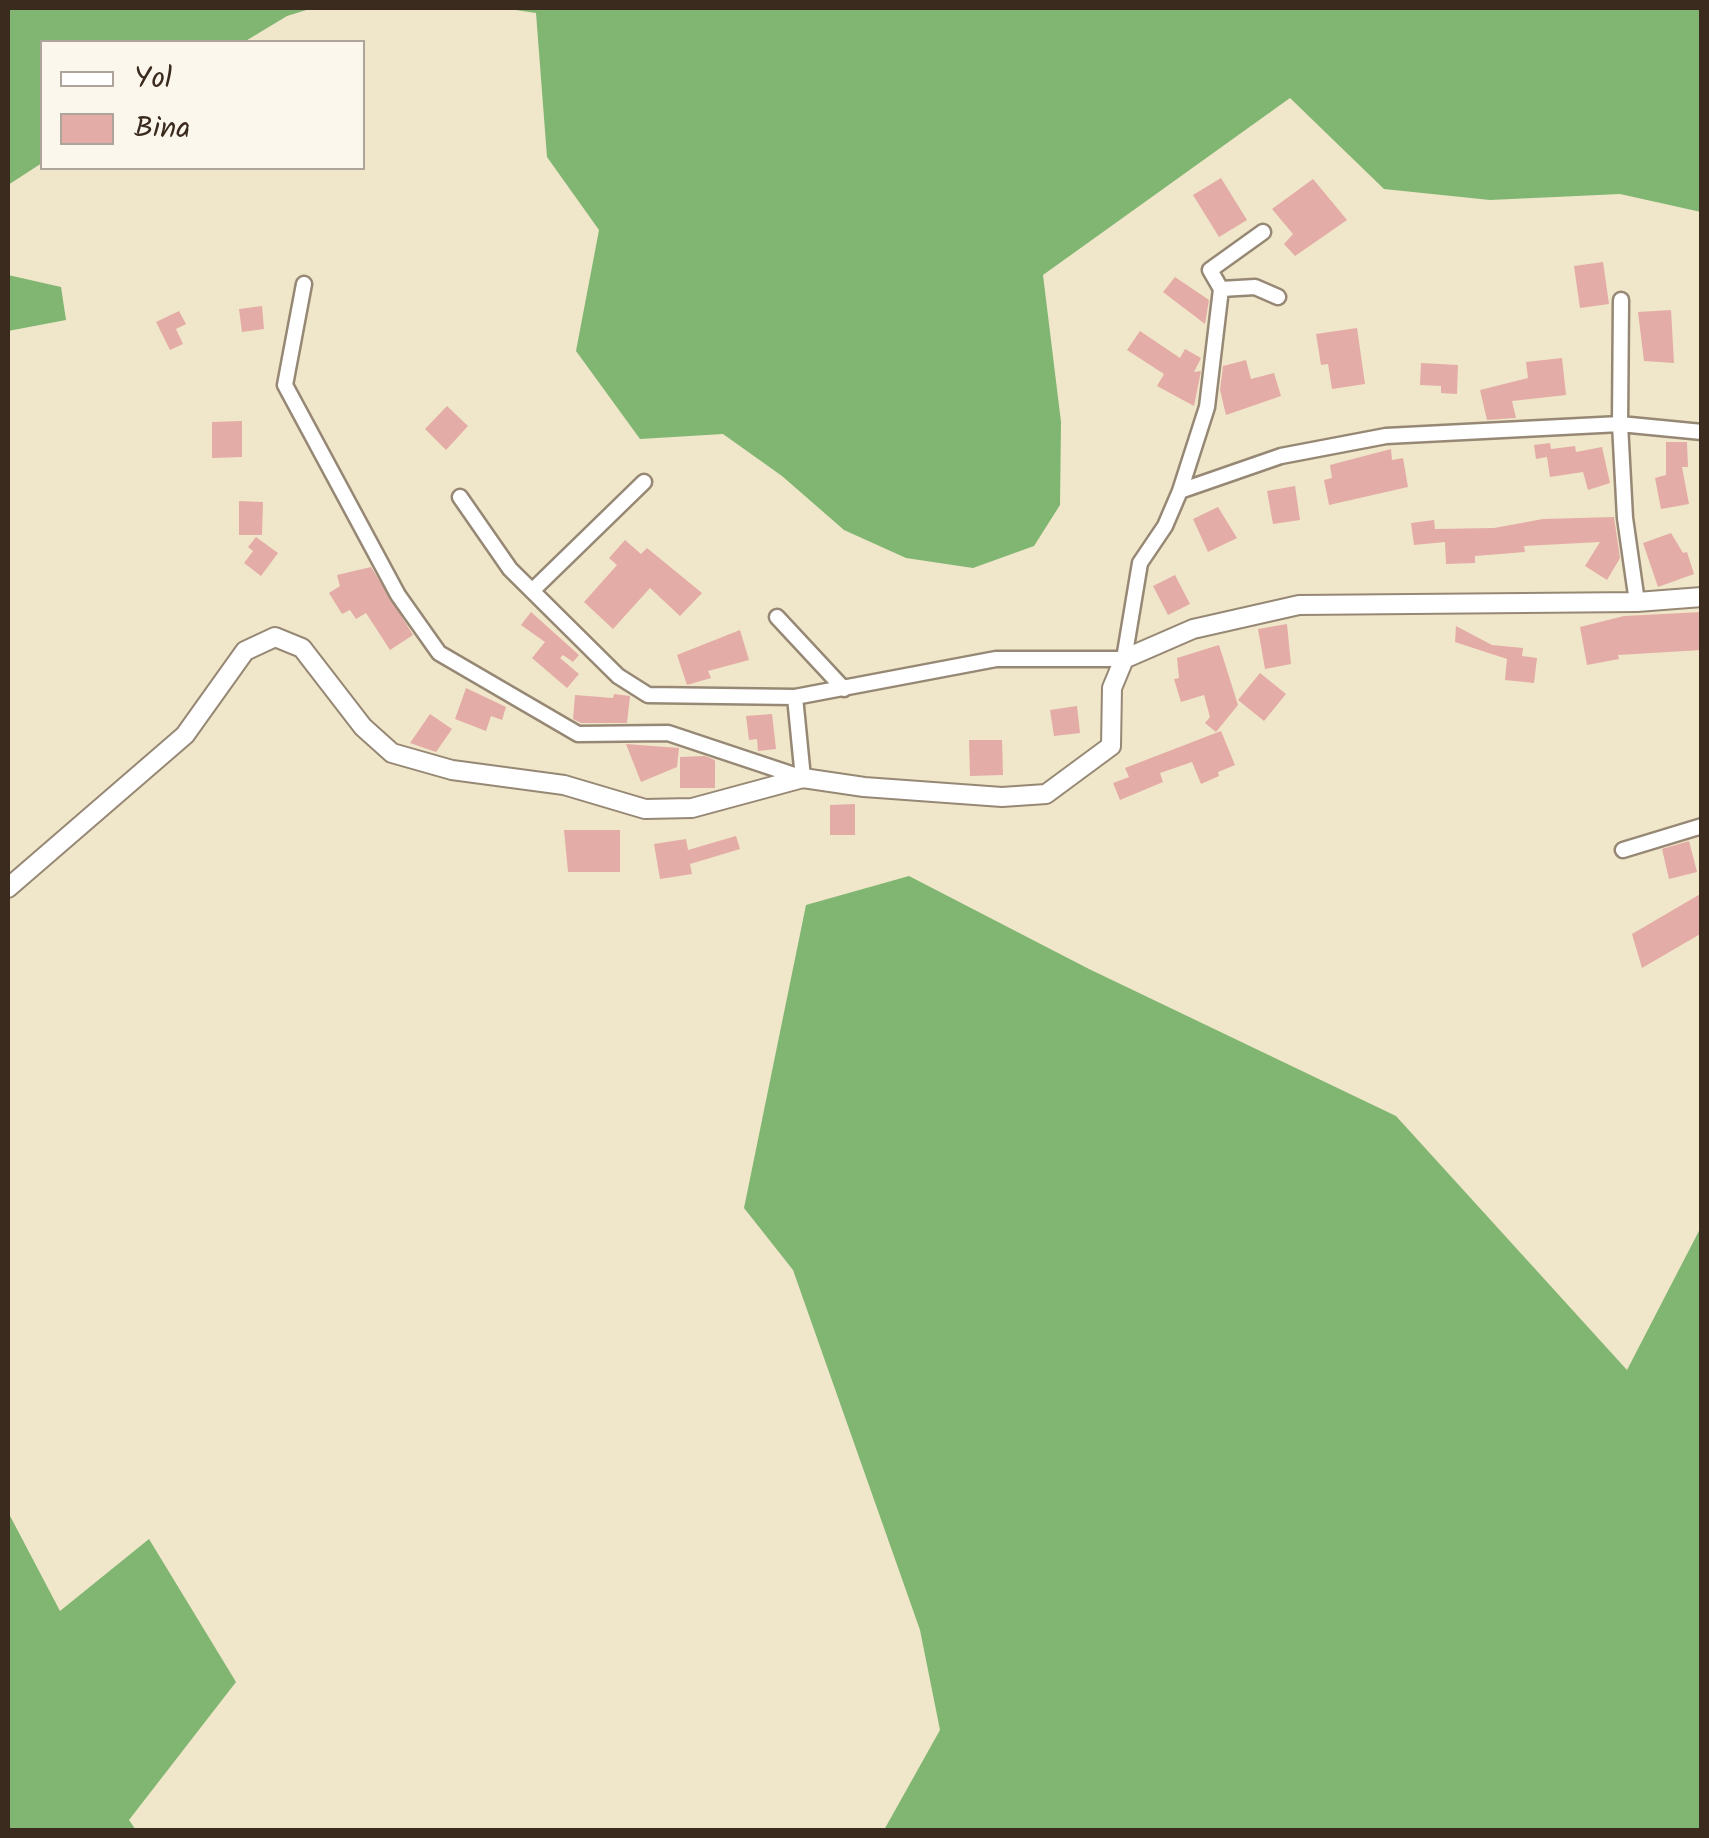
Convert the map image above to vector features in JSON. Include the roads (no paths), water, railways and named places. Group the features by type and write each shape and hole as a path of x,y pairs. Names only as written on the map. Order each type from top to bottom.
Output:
{"street":[{"path":"304,284 284,385 398,595 438,653 578,734 668,732 803,778 864,787 1002,797 1046,794 1111,746 1112,688 1124,659 1140,563 1165,526 1207,407 1221,290 1210,270 1263,232"},
{"path":"1221,290 1255,287 1278,298"},
{"path":"1621,300 1620,424 1625,518 1637,602"},
{"path":"1180,491 1281,456 1386,436 1620,424 1702,432"},
{"path":"534,589 644,482"},
{"path":"460,498 510,569 618,676 648,694 795,697 996,659 1124,659 1193,629 1299,604 1637,602 1702,596"},
{"path":"777,617 834,682 846,690"},
{"path":"8,888 185,735 245,651 275,637 302,648 363,727 392,753 452,770 564,785 645,808 692,808 803,778"},
{"path":"795,697 803,778"},
{"path":"1623,850 1702,826"}]}
